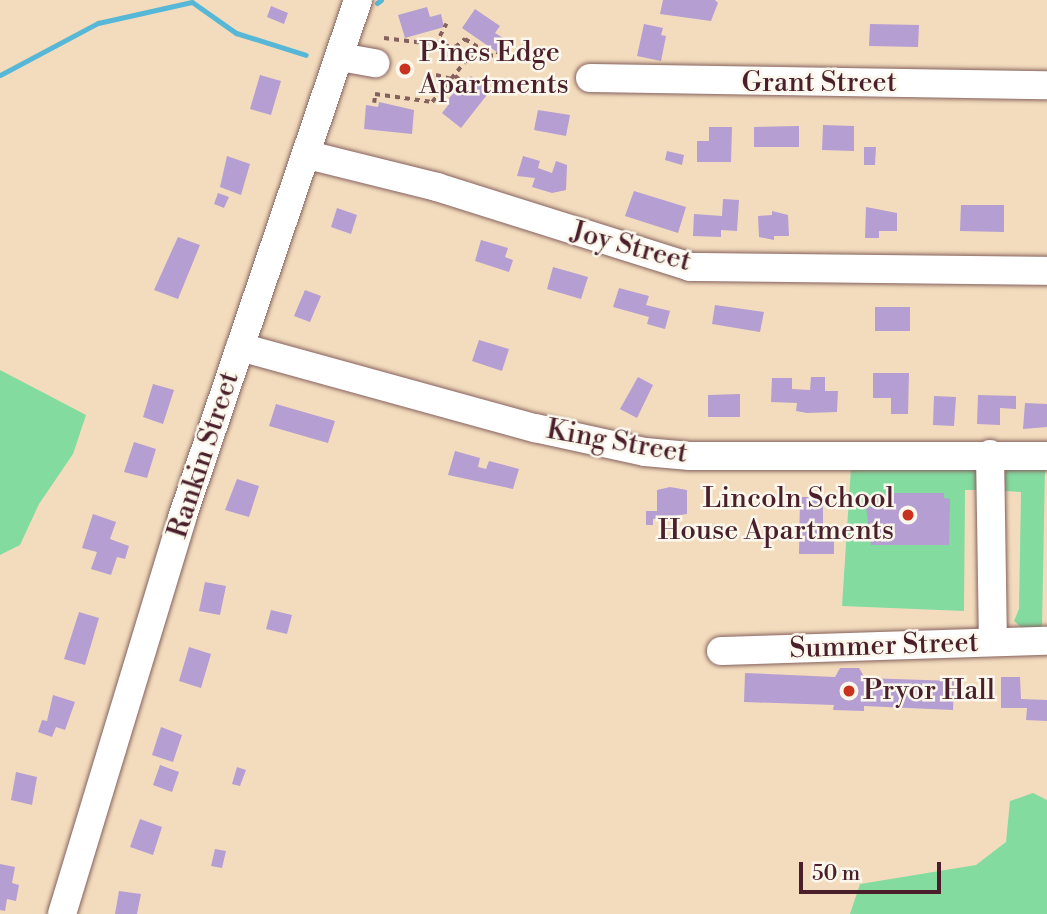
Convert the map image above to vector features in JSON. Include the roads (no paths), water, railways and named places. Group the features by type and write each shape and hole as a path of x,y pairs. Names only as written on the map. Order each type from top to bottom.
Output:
{"street":[{"name":"Rankin Street","path":"62,914 132,676 240,347 309,155 358,0"},
{"path":"341,57 379,50"},
{"name":"Grant Street","path":"590,79 1047,85"},
{"name":"Joy Street","path":"309,155 438,187 690,267 1047,271"},
{"name":"King Street","path":"240,347 535,428 646,452 690,456 1047,456"},
{"path":"990,454 992,642"},
{"name":"Summer Street","path":"721,651 1047,641"}],"waterway":[{"path":"377,3 381,0"},
{"path":"0,75 98,23 192,2 236,33 306,55"}],"place":[{"name":"Pines Edge Apartments","path":"405,69"},
{"name":"Lincoln School House Apartments","path":"908,515"},
{"name":"Pryor Hall","path":"849,691"}]}
